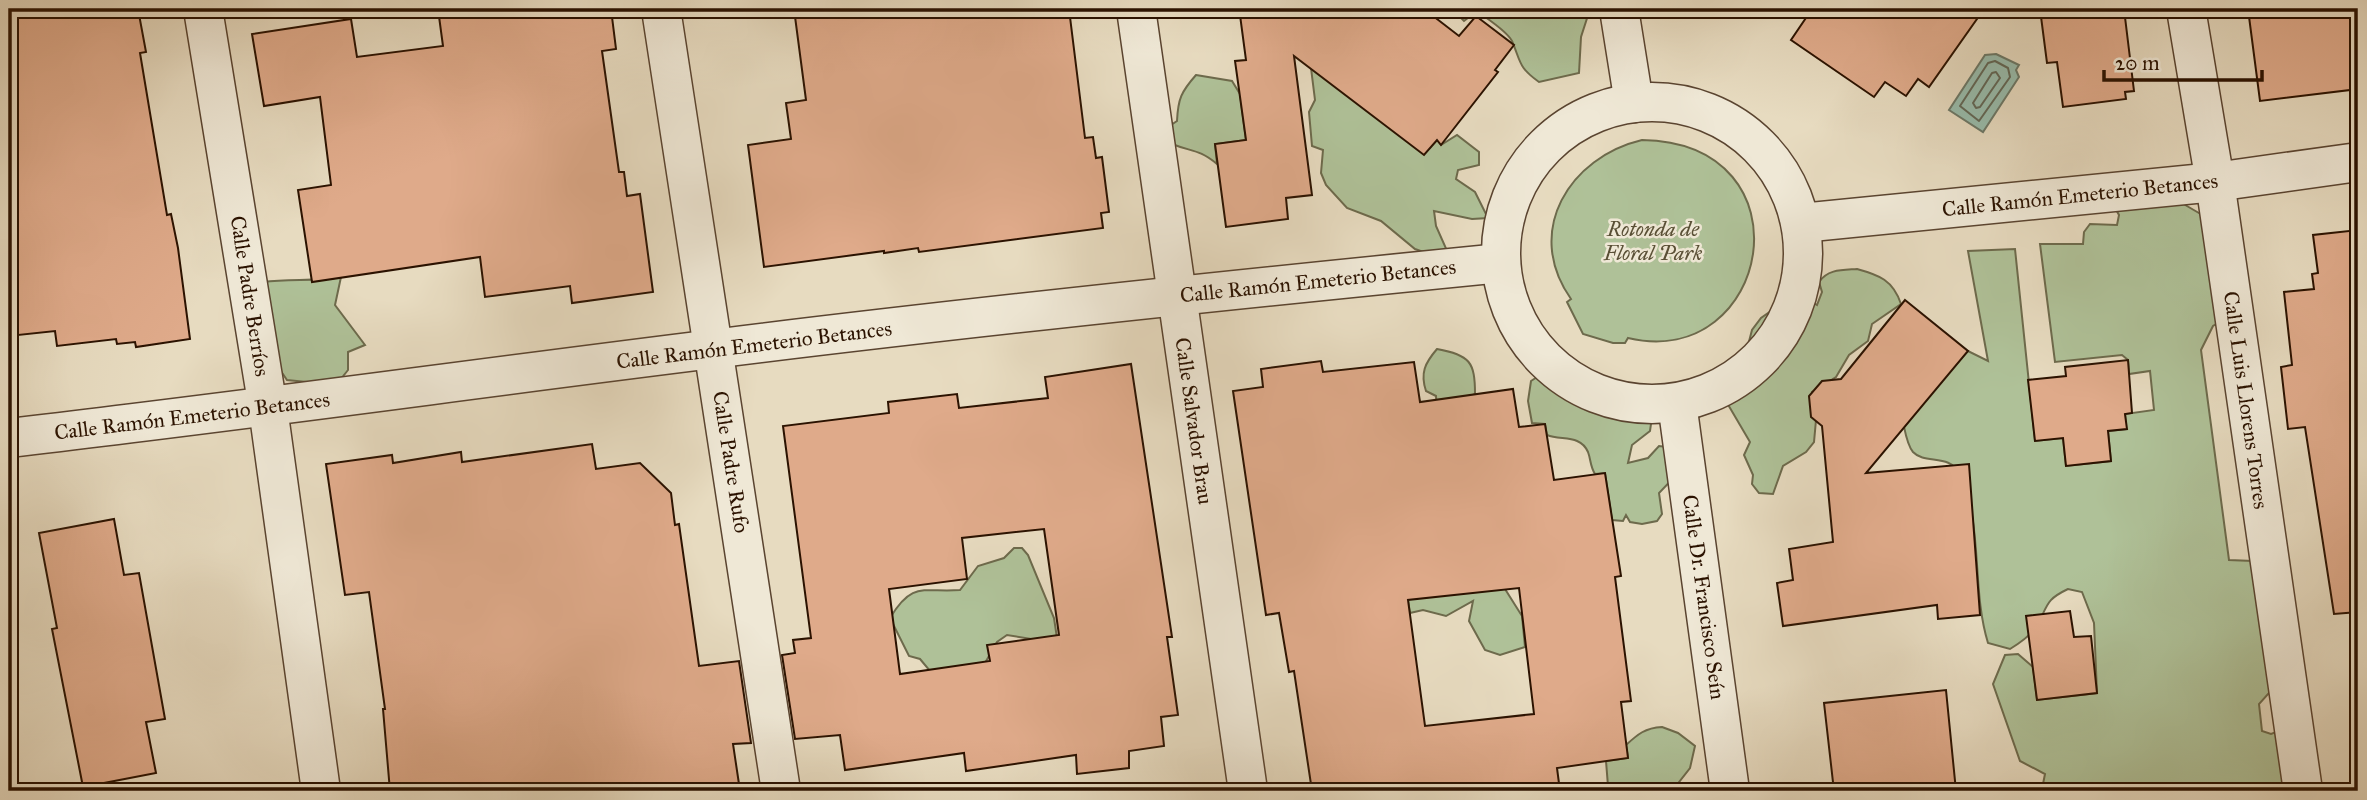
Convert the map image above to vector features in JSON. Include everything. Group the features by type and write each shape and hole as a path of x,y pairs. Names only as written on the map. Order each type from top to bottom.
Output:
{"street":[{"name":"Calle Padre Berríos","path":"203,9 268,408 321,791"},
{"name":"Calle Padre Rufo","path":"661,9 781,791"},
{"name":"Calle Salvador Brau","path":"1136,9 1248,791"},
{"path":"1619,9 1633,103"},
{"name":"Calle Luis Llorens Torres","path":"2186,9 2215,182 2302,791"},
{"path":"1633,103 1679,104 1721,119 1758,145 1785,181 1801,223 1803,272 1790,318 1762,358 1723,387 1677,402 1630,403 1584,388 1545,362 1516,323 1506,296 1501,263 1501,229 1516,183 1546,144 1587,116 1633,103"},
{"name":"Calle Ramón Emeterio Betances","path":"1801,223 2215,182 2358,162"},
{"name":"Calle Ramón Emeterio Betances","path":"9,438 268,408 713,349 1176,295 1501,263"},
{"name":"Calle Dr. Francisco Seín","path":"1677,402 1730,791"}],"green space":[{"path":"1452,9 1590,9 1581,37 1579,73 1539,82 1524,68 1512,41 1501,29 1477,11 1464,21"},
{"path":"1306,28 1424,154 1437,140 1441,145 1457,135 1479,152 1479,165 1458,170 1456,179 1475,192 1488,218 1472,219 1434,211 1436,226 1452,262 1415,249 1381,221 1347,208 1326,185 1321,173 1323,150 1312,146 1309,112 1315,100"},
{"path":"1196,75 1232,81 1240,94 1246,140 1215,144 1217,164 1200,153 1172,144 1171,125 1177,121 1179,101"},
{"name":"Rotonda de Floral Park","path":"1642,140 1697,151 1732,177 1751,213 1753,253 1741,291 1715,322 1677,339 1628,338 1625,343 1613,343 1583,334 1567,302 1571,299 1557,273 1552,248 1553,223 1562,200 1575,180 1594,162 1616,149"},
{"path":"2175,199 2204,216 2218,323 2213,326 2201,350 2229,560 2253,561 2292,617 2300,642 2302,656 2259,704 2262,731 2271,734 2279,731 2314,791 2036,791 2042,789 2045,774 2020,761 1993,684 2005,655 2018,654 2033,667 2037,700 2097,693 2094,623 2082,592 2068,589 2052,599 2034,630 2018,644 2010,649 1988,643 1980,601 1975,535 1967,494 1959,474 1950,464 1924,458 1913,452 1903,422 1968,351 1988,361 1968,251 2015,249 2035,441 2063,438 2066,466 2111,461 2108,431 2126,429 2125,414 2154,410 2150,371 2129,374 2128,360 2122,355 2055,362 2040,244 2083,244 2084,232 2090,224 2117,225 2119,215 2115,208"},
{"path":"1857,269 1884,280 1894,289 1901,304 1872,324 1868,341 1849,355 1836,377 1812,392 1816,420 1814,442 1806,452 1783,466 1773,494 1759,493 1752,484 1753,475 1744,455 1750,442 1713,379 1746,353 1752,330 1761,318 1784,302 1803,296 1817,305 1822,292 1819,282 1823,278 1836,271"},
{"path":"341,277 335,305 365,345 348,352 348,370 336,385 287,380 274,361 242,340 234,319 263,282"},
{"path":"1437,349 1464,357 1472,367 1475,394 1437,413 1436,396 1426,391 1424,373"},
{"path":"1563,360 1575,362 1588,370 1588,406 1638,413 1651,424 1650,431 1632,445 1628,463 1648,458 1659,446 1667,447 1680,471 1659,493 1662,514 1657,521 1642,524 1630,522 1626,515 1623,521 1612,520 1605,473 1595,474 1585,446 1575,440 1547,435 1545,424 1532,423 1528,401 1531,381"},
{"path":"1014,548 1022,548 1028,555 1054,618 1057,638 1045,650 1031,639 1007,635 997,642 985,663 930,671 920,659 909,656 890,618 898,606 913,593 920,591 960,590 978,566 1004,558"},
{"path":"1406,588 1505,589 1522,616 1525,647 1500,655 1485,650 1469,621 1473,601 1446,616 1423,610 1410,613"},
{"path":"1662,727 1678,733 1695,746 1690,768 1672,791 1622,791 1608,786 1606,761 1628,758 1626,745 1642,732"}],"water":[{"path":"1996,54 2019,65 2016,70 2019,77 1983,132 1949,110 1985,55"}],"building":[{"path":"9,9 138,9 146,52 140,53 167,215 171,214 178,248 190,339 136,347 135,342 117,344 116,339 57,346 55,331 9,336"},
{"path":"438,9 611,9 616,49 602,51 619,172 624,172 627,196 640,194 653,292 572,303 570,286 485,297 480,257 312,282 298,190 331,185 320,97 264,106 252,34 351,19 357,57 443,46"},
{"path":"794,9 1069,9 1085,138 1093,137 1096,158 1102,157 1109,212 1101,213 1103,228 919,252 918,248 884,251 764,267 748,145 791,139 786,103 806,100"},
{"path":"1232,9 1424,9 1459,36 1476,16 1514,45 1495,70 1498,72 1441,145 1437,140 1424,155 1294,56 1312,195 1286,198 1288,219 1226,227 1215,144 1246,140 1235,61 1246,60 1240,15"},
{"path":"1812,9 1984,9 1929,87 1918,79 1906,96 1885,82 1874,97 1791,40"},
{"path":"2040,9 2124,9 2134,91 2125,92 2126,99 2063,107 2057,62 2047,63"},
{"path":"2248,9 2321,9 2322,16 2358,12 2358,89 2260,101"},
{"path":"2358,230 2358,612 2334,614 2305,427 2288,429 2281,367 2292,365 2284,292 2314,289 2312,274 2318,273 2313,235"},
{"path":"1905,300 1968,351 1866,473 1969,464 1980,615 1938,619 1937,605 1783,626 1777,583 1793,580 1789,549 1833,542 1822,426 1811,417 1809,396 1822,381 1841,379"},
{"path":"2128,360 2132,413 2125,414 2127,429 2108,431 2111,461 2066,466 2063,438 2035,441 2028,380 2066,376 2065,367"},
{"path":"1321,361 1323,372 1414,362 1420,402 1513,389 1519,427 1545,424 1554,480 1605,473 1621,576 1615,577 1631,701 1621,702 1628,758 1557,768 1560,791 1312,791 1294,671 1289,672 1279,613 1266,615 1233,391 1263,387 1261,369","holes":["1519,588 1534,714 1425,726 1408,600"]},
{"path":"1131,364 1172,637 1167,637 1178,715 1161,717 1164,746 1129,751 1129,768 1077,774 1076,755 966,771 964,753 845,770 840,735 795,739 782,655 795,653 793,640 811,638 783,426 889,413 888,402 957,394 959,408 1048,398 1045,377","holes":["1044,529 1059,635 987,645 990,661 900,674 889,589 967,579 962,538"]},
{"path":"592,444 596,469 640,463 671,493 675,525 679,524 699,666 739,661 751,743 733,744 739,784 686,791 390,791 385,709 369,592 345,595 326,464 392,455 393,463 461,452 462,462"},
{"path":"114,519 124,575 139,573 165,719 146,722 156,773 83,787 52,629 57,628 39,533"},
{"path":"2070,611 2074,637 2091,636 2097,693 2037,700 2026,616"},
{"path":"1946,690 1956,791 1834,791 1824,703"}]}
